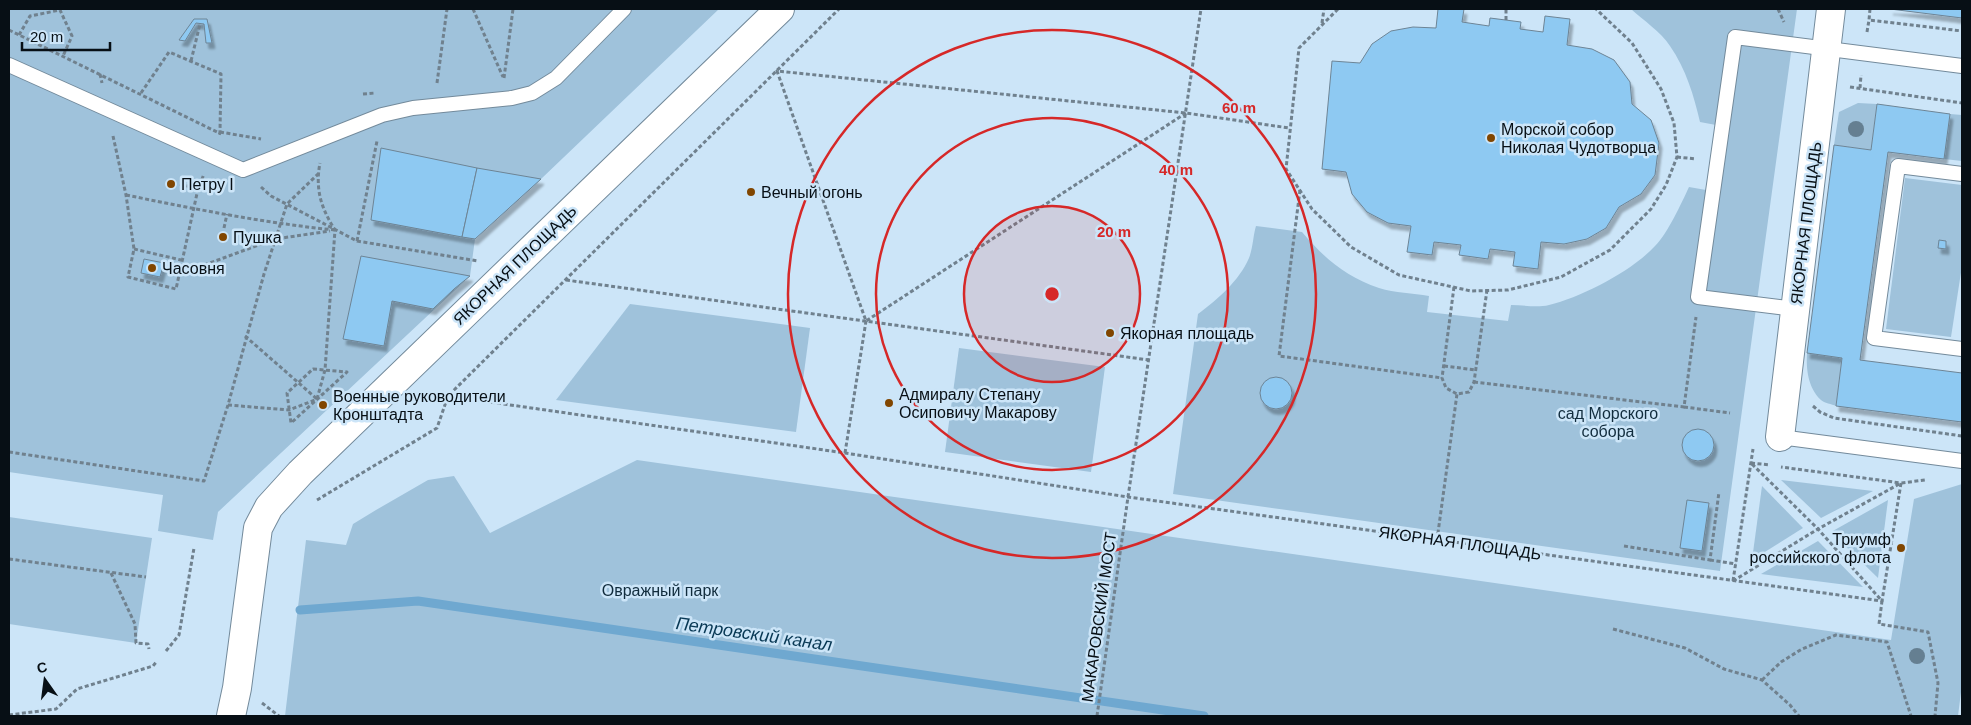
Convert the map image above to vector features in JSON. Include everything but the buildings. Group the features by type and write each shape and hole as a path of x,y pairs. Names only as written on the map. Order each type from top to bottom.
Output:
{"street":[{"name":"ЯКОРНАЯ ПЛОЩАДЬ","path":"231,716 258,528 269,507 300,472 780,9"},
{"name":"ЯКОРНАЯ ПЛОЩАДЬ","path":"1780,438 1831,9"}],"lane":[{"path":"9,64 243,170 382,115 413,108 512,98 532,93 556,78 624,9"},
{"path":"1795,309 1698,297 1735,38 1962,66"},
{"path":"1962,174 1898,166 1874,338 1962,349"},
{"path":"1780,438 1962,462"}],"path":[{"path":"434,106 447,9"},
{"path":"474,9 512,98"},
{"path":"504,79 513,9"},
{"path":"314,502 437,428 448,396 839,9"},
{"name":"МАКАРОВСКИЙ МОСТ","path":"1097,716 1201,9"},
{"path":"1322,24 1324,9"},
{"path":"1338,9 1299,48 1286,169 1312,208 1351,247 1399,275 1471,291 1508,290 1561,277 1610,250 1652,209 1666,185 1677,156 1674,123 1661,89 1632,43 1596,9"},
{"path":"1506,9 1506,20"},
{"path":"1870,9 1868,20 1962,31"},
{"path":"20,35 30,16 60,10 72,36 63,56"},
{"path":"191,61 200,24"},
{"path":"9,30 220,132 243,170 271,196 324,222 335,230 357,240 478,261"},
{"path":"100,74 126,195 134,249 128,277 176,289 198,190 220,132 221,74 169,52 141,94"},
{"path":"776,71 1186,113 1289,128"},
{"path":"776,71 866,321 845,453"},
{"path":"494,81 512,78"},
{"path":"1845,86 1962,103"},
{"path":"363,94 381,93"},
{"path":"866,321 1186,113"},
{"path":"357,240 382,115"},
{"path":"318,400 325,370 335,230 324,212 318,174 321,157 328,145 341,131"},
{"path":"1677,156 1697,159"},
{"path":"9,452 204,481 287,204 318,174"},
{"path":"180,184 198,190"},
{"path":"1300,190 1279,356 1442,378"},
{"path":"126,195 280,224 335,230"},
{"path":"224,228 227,214"},
{"path":"180,274 276,239 335,230"},
{"path":"134,249 181,260"},
{"path":"565,280 1149,360"},
{"path":"1454,287 1442,378 1446,388 1457,394 1469,392 1474,382 1487,290"},
{"path":"1684,407 1698,297"},
{"path":"246,336 299,381 318,400"},
{"path":"1444,366 1476,370"},
{"path":"313,369 347,372 291,423 286,393 299,381 313,369"},
{"path":"1474,382 1730,414"},
{"path":"1437,540 1457,394"},
{"name":"ЯКОРНАЯ ПЛОЩАДЬ","path":"448,396 845,453 1128,497 1733,582 1882,601"},
{"path":"228,405 289,410 318,400"},
{"path":"1810,403 1820,412 1834,418 1962,436"},
{"path":"1733,582 1753,445"},
{"path":"1751,463 1901,483"},
{"path":"1751,463 1818,529 1882,601"},
{"path":"1733,582 1818,529 1901,483"},
{"path":"1901,483 1879,624 1928,632 1938,683 1935,716"},
{"path":"1710,560 1719,492"},
{"path":"1624,546 1736,564"},
{"path":"166,651 179,635 194,548"},
{"path":"9,559 146,577"},
{"path":"111,573 134,624 136,643 148,644 149,649"},
{"path":"1613,628 1685,648 1724,668 1762,680 1790,704 1799,716"},
{"path":"1762,680 1781,662 1802,650 1836,636 1887,642 1911,716"},
{"path":"151,659 153,666"},
{"path":"9,715 56,708 77,689 153,666 157,661"},
{"path":"260,701 279,716"}],"green space":[{"path":"9,9 719,9 541,179 475,239 470,276 218,512 213,540 158,531 163,495 9,472"},
{"name":"сад Морского собора","path":"1631,9 1797,9 1720,571 1173,494 1198,314 1220,296 1240,274 1249,258 1256,226 1302,232 1336,266 1367,284 1385,290 1429,296 1427,312 1508,321 1511,305 1544,306 1576,296 1620,274 1655,246 1669,226 1689,187 1706,190 1716,125 1700,122 1689,83 1676,55 1662,36"},
{"path":"1858,103 1877,104 1871,150 1834,145 1839,112"},
{"path":"1950,114 1962,115 1962,161 1944,159"},
{"path":"1905,178 1962,185 1962,266 1951,337 1886,329"},
{"path":"630,304 810,328 796,432 556,400"},
{"path":"959,348 1105,367 1091,472 945,452"},
{"path":"1807,353 1842,358 1836,406 1822,401 1813,390 1808,372"},
{"name":"Овражный парк","path":"637,460 1891,640 1914,499 1962,484 1962,684 1958,716 285,716 306,540 346,545 353,524 428,480 454,476 490,533"},
{"path":"1781,480 1873,491 1821,518"},
{"path":"1762,486 1803,528 1752,560"},
{"path":"1888,500 1878,578 1831,532"},
{"path":"9,517 152,538 136,643 9,624"},
{"path":"1818,541 1863,587 1761,574"}],"waterway":[{"name":"Петровский канал","path":"300,610 418,601 1204,716"}],"place":[{"name":"Морской собор Николая Чудотворца","path":"1491,138"},
{"name":"Петру I","path":"171,184"},
{"name":"Вечный огонь","path":"751,192"},
{"name":"Пушка","path":"223,237"},
{"name":"Часовня","path":"152,268"},
{"name":"Якорная площадь","path":"1110,333"},
{"name":"Адмиралу Степану Осиповичу Макарову","path":"889,403"},
{"name":"Военные руководители Кронштадта","path":"323,405"},
{"name":"Триумф российского флота","path":"1901,548"}]}
